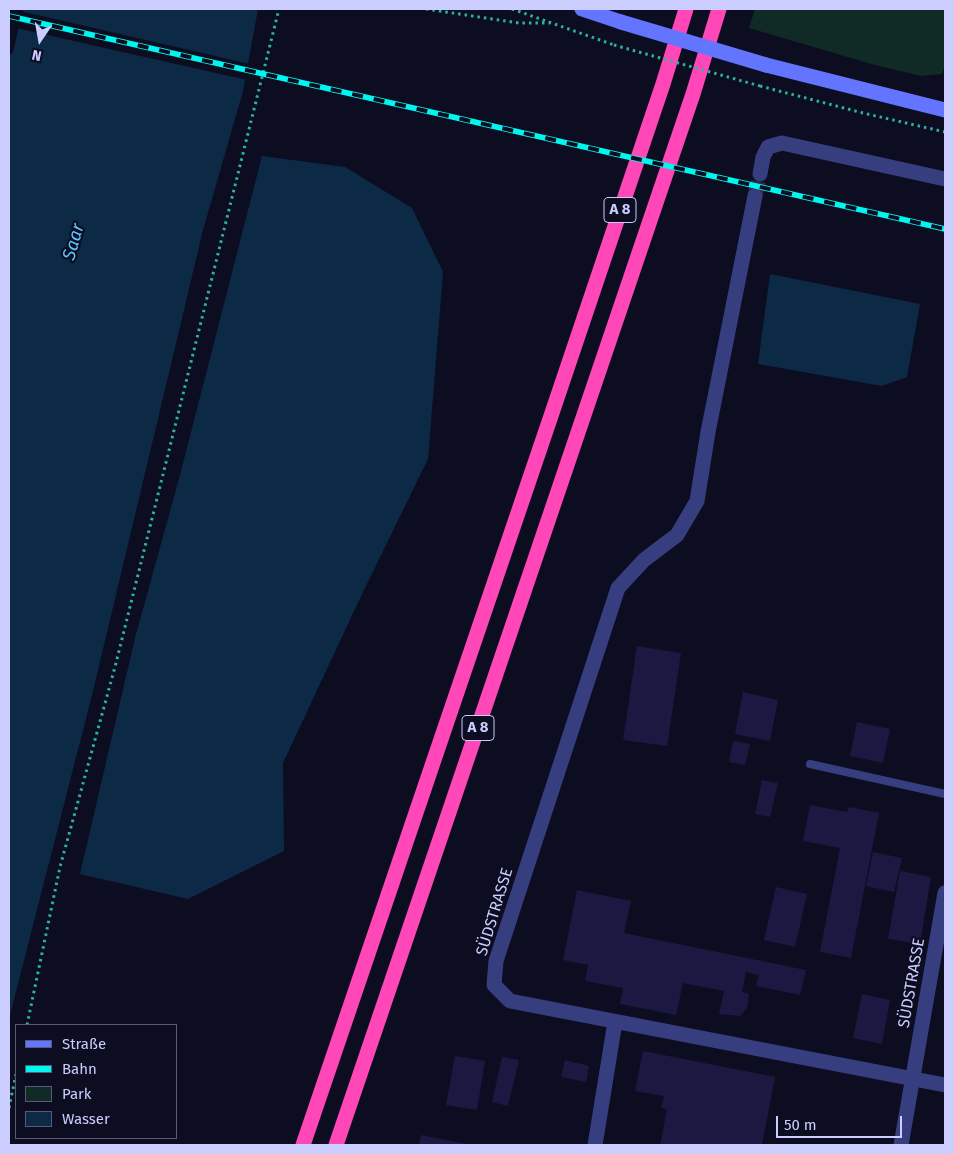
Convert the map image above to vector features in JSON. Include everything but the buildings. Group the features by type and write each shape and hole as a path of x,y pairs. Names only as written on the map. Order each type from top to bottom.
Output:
{"highway":[{"name":"A 8","path":"302,1145 547,429 660,93 686,9"},
{"name":"A 8","path":"336,1145 690,103 719,9"}],"main road":[{"path":"582,9 766,65 945,110"}],"street":[{"path":"760,174 763,157 768,147 782,143 945,179"},
{"name":"SÜDSTRASSE","path":"755,196 708,432 697,501 678,535 644,560 618,588 496,961 494,985 510,1000 945,1085"},
{"name":"SÜDSTRASSE","path":"901,1145 945,893"},
{"path":"595,1145 615,1022"}],"lane":[{"path":"810,764 945,794"}],"path":[{"path":"27,1024 60,867 118,657 279,9"},
{"path":"426,9 520,23 550,23"},
{"path":"512,9 614,45 760,86 945,132"},
{"path":"9,1108 15,1079"}],"green space":[{"path":"755,9 945,9 945,65 942,74 921,76 875,65 749,28"}],"water":[{"name":"Saar","path":"23,9 258,9 243,91 203,230 93,691 9,1019 9,57 13,52"},
{"path":"262,156 345,167 412,208 443,272 428,459 283,763 284,851 188,899 80,874 135,638 180,475"},
{"path":"770,274 920,304 907,377 882,386 758,364"}],"pier":[{"path":"20,11 250,64 247,80 16,28"}],"tunnel":[{"path":"755,196 760,174"}],"railway":[{"path":"9,16 945,229"}]}
